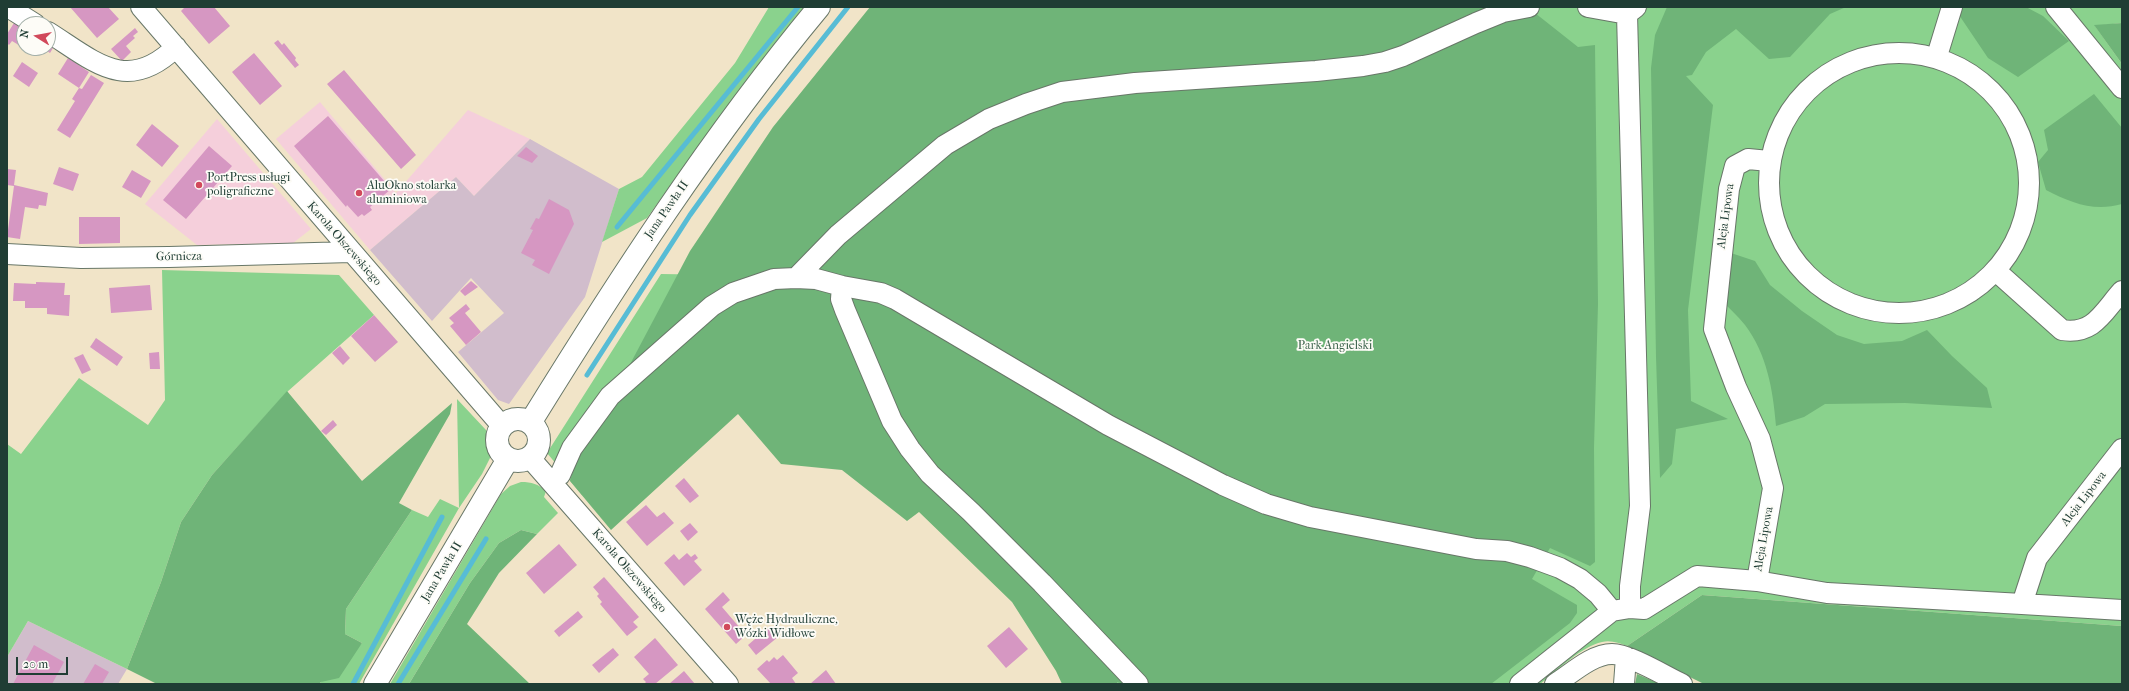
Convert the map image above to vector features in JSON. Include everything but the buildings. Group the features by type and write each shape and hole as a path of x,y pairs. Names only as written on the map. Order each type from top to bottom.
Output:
{"main road":[{"name":"Jana Pawła II","path":"530,423 609,296 655,227 766,73 819,7"},
{"path":"513,419 524,420 530,423 537,432 539,443 530,458 519,461 508,459 502,455 496,440 502,426 513,419"},
{"name":"Jana Pawła II","path":"375,684 508,459"}],"street":[{"path":"8,7 22,16"},
{"name":"Karola Olszewskiego","path":"141,7 502,426"},
{"path":"796,278 838,235 945,145 989,119 1026,104 1062,92 1135,83 1316,70 1363,66 1385,62 1403,56 1503,12 1529,7"},
{"path":"1520,684 1621,610 1630,586 1640,506 1632,10 1588,7"},
{"path":"1937,56 1952,7"},
{"path":"2056,7 2122,88"},
{"path":"56,37 107,69 129,72 152,66 176,47"},
{"path":"1907,52 1937,56 1957,65 1989,87 2005,105 2016,125 2025,145 2029,165 2030,190 2027,209 2020,232 1996,271 1961,297 1942,306 1915,313 1893,313 1872,310 1851,304 1831,295 1814,282 1798,265 1787,249 1777,230 1771,209 1768,189 1769,161 1787,116 1799,99 1822,76 1838,67 1872,55 1907,52"},
{"name":"Aleja Lipowa","path":"1769,161 1748,159 1735,166 1729,188 1714,329 1736,387 1760,439 1773,488 1757,581 1827,593 2022,604 2037,558 2122,449"},
{"name":"Górnicza","path":"7,254 81,258 351,252"},
{"path":"1996,271 2062,330 2073,332 2086,330 2122,291"},
{"path":"560,475 572,448 610,396 712,306 733,292 774,279 816,279 842,286 881,293 895,299 1108,425 1223,485 1266,504 1310,517 1476,550 1507,551 1560,568 1580,579 1621,610 1644,609 1697,576 1757,581"},
{"path":"842,286 841,299 845,310 892,421 910,449 930,474 971,512 1042,583 1138,684"},
{"name":"Karola Olszewskiego","path":"530,458 728,684"},
{"path":"2022,604 2122,610"},
{"path":"1555,684 1594,659 1611,654 1626,657 1682,684"},
{"path":"1624,684 1626,657"}],"shaded area":[{"path":"320,102 396,193 468,110 530,139 474,196 456,177 370,250 276,139"},
{"path":"217,119 311,229 293,243 197,245 145,204"},
{"path":"530,139 619,189 585,297 509,404 498,400 458,352 504,313 471,278 432,321 370,250 456,177 474,196"},
{"path":"28,621 127,669 118,684 7,684 7,657"}],"green space":[{"path":"769,7 804,7 647,218 602,242 619,189 642,177 735,63"},
{"path":"870,7 1535,7 1535,13 1578,47 1595,45 1598,304 1594,448 1595,562 1590,566 1550,548 1532,579 1577,605 1577,613 1570,623 1491,684 1124,684 1117,682 1117,684 1062,684 1056,671 1012,602 919,512 907,521 842,470 781,464 738,414 611,530 570,481 578,455 627,370 690,251 773,127"},
{"name":"Park Angielski","path":"1073,7 2122,7 2122,23 2095,26 2122,64 2122,626 1702,595 1627,646 1615,642 1605,641 1586,648 1540,684 1117,684 846,352 582,495 547,453 661,274 725,275"},
{"path":"1667,7 1846,7 1830,14 1790,57 1769,59 1736,29 1706,52 1692,75 1686,76 1713,105 1688,310 1691,401 1728,419 1676,429 1672,464 1660,478 1656,357 1651,68 1655,35"},
{"path":"1961,7 2026,7 2043,16 2069,41 2018,77 1988,58 1959,15"},
{"path":"2122,23 2122,64 2094,25"},
{"path":"2094,94 2122,128 2122,204 2092,207 2064,199 2046,190 2038,162 2048,150 2044,130"},
{"path":"1728,252 1755,261 1770,285 1802,311 1837,335 1864,344 1902,341 1927,330 1952,356 1987,388 1992,408 1905,403 1825,404 1804,417 1776,426 1771,386 1759,348 1745,325 1721,300"},
{"path":"162,270 339,275 374,315 287,392 212,475 181,522 161,582 127,669 28,621 7,657 7,444 21,454 79,378 148,425 165,400"},
{"path":"287,391 362,481 452,403 450,414 399,503 412,510 346,609 345,634 362,643 339,678 321,682 319,684 157,684 127,669 161,582 181,522 212,475"},
{"path":"457,399 486,430 492,440 492,454 482,474 459,508"},
{"path":"521,482 535,484 546,491 544,497 558,513 537,534 521,530 499,543 470,583 409,684 390,684 501,494 510,486"},
{"path":"440,499 459,508 359,684 319,684 362,643 345,634 346,609 412,510 428,517"},
{"path":"521,530 537,534 499,573 467,624 530,684 409,684 470,583 499,543"},
{"path":"1702,595 2122,626 2122,684 1704,684 1627,646"},
{"path":"1637,674 1660,684 1635,684"}],"waterway":[{"path":"617,227 798,7"},
{"path":"587,375 690,215 759,119 848,7"},
{"path":"353,684 442,517"},
{"path":"398,684 486,539"}],"place":[{"name":"PortPress usługi poligraficzne","path":"199,185"},
{"name":"AluOkno stolarka aluminiowa","path":"359,193"},
{"name":"Węże Hydrauliczne, Wózki Widłowe","path":"727,627"}]}
